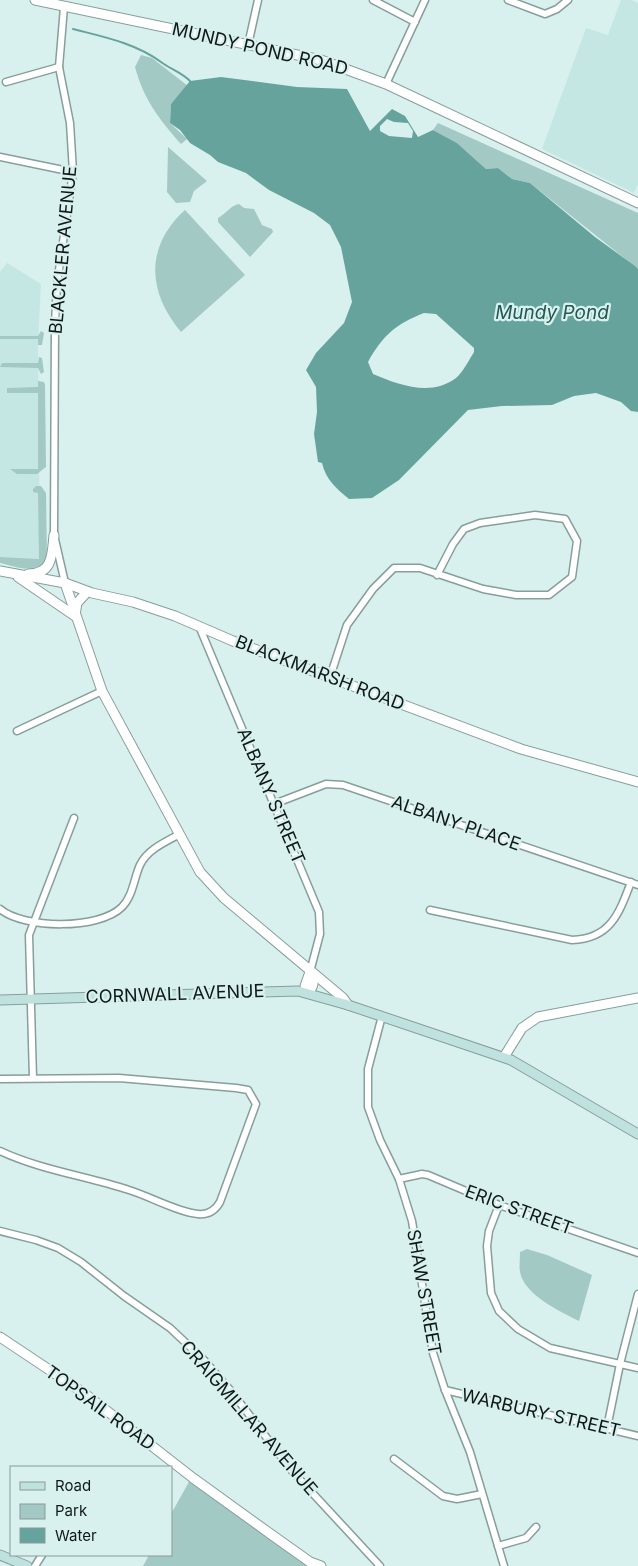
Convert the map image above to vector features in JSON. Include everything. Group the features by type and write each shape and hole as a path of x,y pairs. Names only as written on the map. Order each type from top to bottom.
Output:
{"main road":[{"name":"CORNWALL AVENUE","path":"0,1000 280,990 308,994 348,1005 504,1057 638,1134"},
{"path":"0,1555 27,1566"}],"street":[{"name":"MUNDY POND ROAD","path":"35,0 321,60 386,84 638,203"},
{"path":"248,45 258,0"},
{"path":"373,0 415,22"},
{"path":"386,84 425,0"},
{"path":"508,0 545,14 557,10 568,0"},
{"name":"BLACKLER AVENUE","path":"64,6 59,67 70,123 73,172 57,284 54,347 54,535 64,583"},
{"path":"6,82 59,67"},
{"path":"0,157 73,172"},
{"path":"330,677 348,625 373,589 394,568 420,568 437,575 483,589 516,595 549,595 572,576 577,541 565,520 535,515 480,523 464,529 453,544 437,575"},
{"path":"15,575 35,574 48,568 52,561 54,535"},
{"name":"BLACKMARSH ROAD","path":"0,571 64,583 87,592 133,602 199,625 233,641 521,749 637,780"},
{"path":"15,575 75,616"},
{"path":"64,583 102,691 178,835 211,886 348,1005"},
{"path":"75,616 78,604 87,592"},
{"name":"ALBANY STREET","path":"199,625 318,912 320,934 305,986 308,994"},
{"path":"18,731 102,691"},
{"name":"ALBANY PLACE","path":"274,804 318,786 326,784 343,785 634,884"},
{"path":"33,1078 29,947 33,923 74,818"},
{"path":"0,909 13,918 33,923 90,922 113,914 126,903 144,859 149,853 178,835"},
{"path":"430,910 572,940 587,940 599,935 620,912 634,884"},
{"path":"504,1057 522,1028 538,1017 638,998"},
{"name":"SHAW STREET","path":"382,1016 368,1069 366,1097 380,1140 399,1179 412,1221 433,1353 445,1390 470,1452 504,1566"},
{"path":"0,1079 119,1078 244,1089 252,1094 256,1104 220,1202 213,1210 205,1214 190,1212 116,1186 37,1166 0,1151"},
{"name":"ERIC STREET","path":"399,1179 422,1174 428,1175 499,1205 638,1253"},
{"path":"499,1205 489,1231 487,1246 490,1293 499,1311 518,1329 550,1348 638,1368"},
{"name":"CRAIGMILLAR AVENUE","path":"0,1231 58,1248 81,1262 124,1296 170,1328 204,1360 231,1391 292,1471 380,1566"},
{"path":"608,1428 620,1364 638,1294"},
{"name":"TOPSAIL ROAD","path":"0,1337 84,1394 193,1478 272,1535 310,1562 321,1566"},
{"name":"WARBURY STREET","path":"445,1390 638,1436"},
{"path":"394,1459 444,1496 457,1499 482,1494"},
{"path":"498,1546 526,1538 536,1527"}],"shaded area":[{"path":"621,0 631,0 638,3 638,184 634,193 542,149 586,28 608,35"},
{"path":"7,263 41,284 38,342 40,559 0,557 0,272"}],"green space":[{"path":"141,55 152,58 188,86 171,104 170,123 187,139 181,144 159,117 143,89 135,67"},
{"path":"438,123 638,213 638,269 530,183 512,179 498,168 486,169 457,143 433,130"},
{"path":"168,147 207,181 194,191 190,202 176,203 167,192"},
{"path":"239,204 244,208 254,209 262,225 272,229 273,232 250,257 218,222 218,218 233,206"},
{"path":"185,210 245,275 181,332 170,317 162,301 155,270 157,254 163,239 172,224"},
{"path":"41,331 44,333 42,345 38,345 38,339 0,339 0,336 38,336"},
{"path":"39,357 42,358 44,372 41,374 38,368 0,367 2,363 38,363"},
{"path":"38,381 44,382 45,385 46,467 37,474 17,474 10,469 38,469 38,393 7,393 7,388 38,387"},
{"path":"36,486 41,486 46,493 47,559 37,567 31,568 19,568 0,563 0,557 39,559 38,493 33,492"},
{"path":"527,1249 547,1255 592,1275 579,1321 544,1302 528,1288 520,1272 520,1252"},
{"path":"190,1480 310,1566 143,1566 148,1556 172,1556 172,1512"}],"water":[{"name":"Mundy Pond","path":"221,77 297,87 347,89 370,131 392,109 405,116 418,137 433,130 457,143 486,169 498,168 512,179 530,183 595,237 638,269 638,412 631,411 621,402 596,393 574,396 552,405 502,406 468,410 399,480 372,498 349,499 332,483 322,463 318,462 314,434 317,412 316,387 306,370 316,353 344,323 352,302 341,247 330,225 314,213 269,190 246,173 218,162 190,143 180,130 170,123 171,104 190,81","holes":["387,119 394,122 408,123 413,131 412,138 389,136 380,131 380,126","424,313 436,314 474,348 474,352 461,373 446,384 426,388 404,385 373,374 368,362 379,344 398,326"]}],"waterway":[{"path":"73,29 130,45 151,55 190,81"}]}
